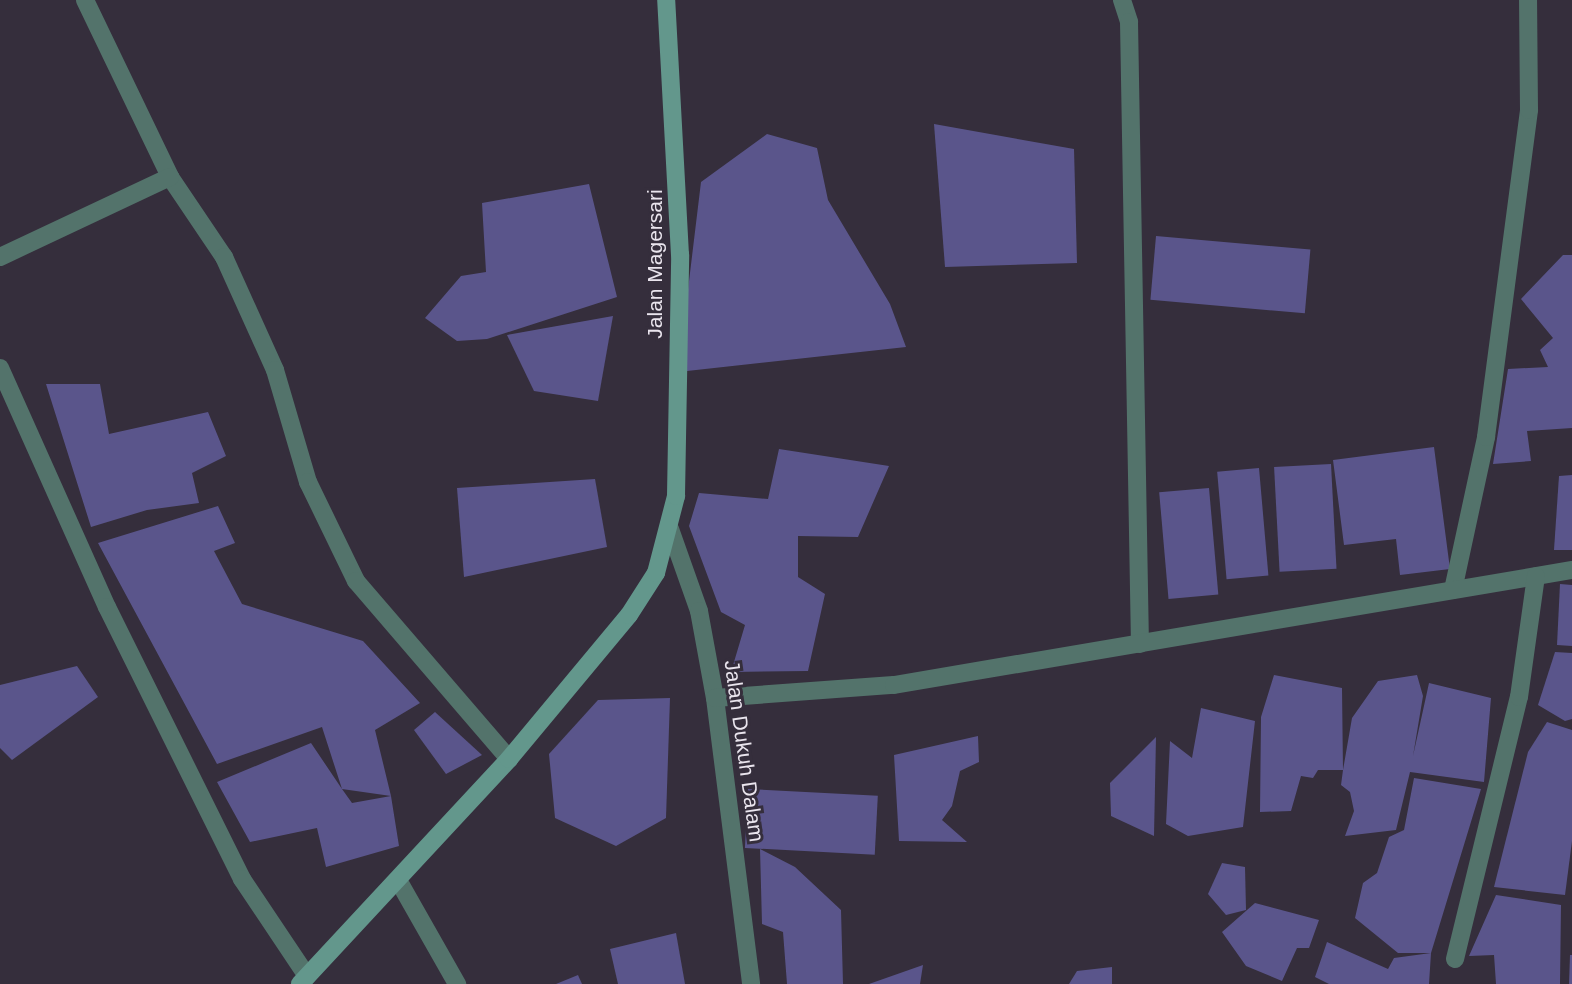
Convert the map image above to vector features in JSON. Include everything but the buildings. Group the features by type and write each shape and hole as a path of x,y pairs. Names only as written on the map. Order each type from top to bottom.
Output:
{"street":[{"path":"85,0 170,177 224,257 275,370 308,482 356,581 509,759"},
{"name":"Jalan Magersari","path":"304,980 509,759 647,590 670,528 676,496 680,255 666,0"},
{"path":"1122,0 1129,22 1140,643"},
{"path":"1453,590 1486,437 1529,110 1528,0"},
{"path":"0,257 170,177"},
{"path":"0,368 107,607 242,879 304,980"},
{"name":"Jalan Dukuh Dalam","path":"670,528 699,611 715,698 751,984"},
{"path":"715,698 894,685 1572,570"},
{"path":"1455,959 1519,696 1536,576"},
{"path":"398,880 457,984"}]}
